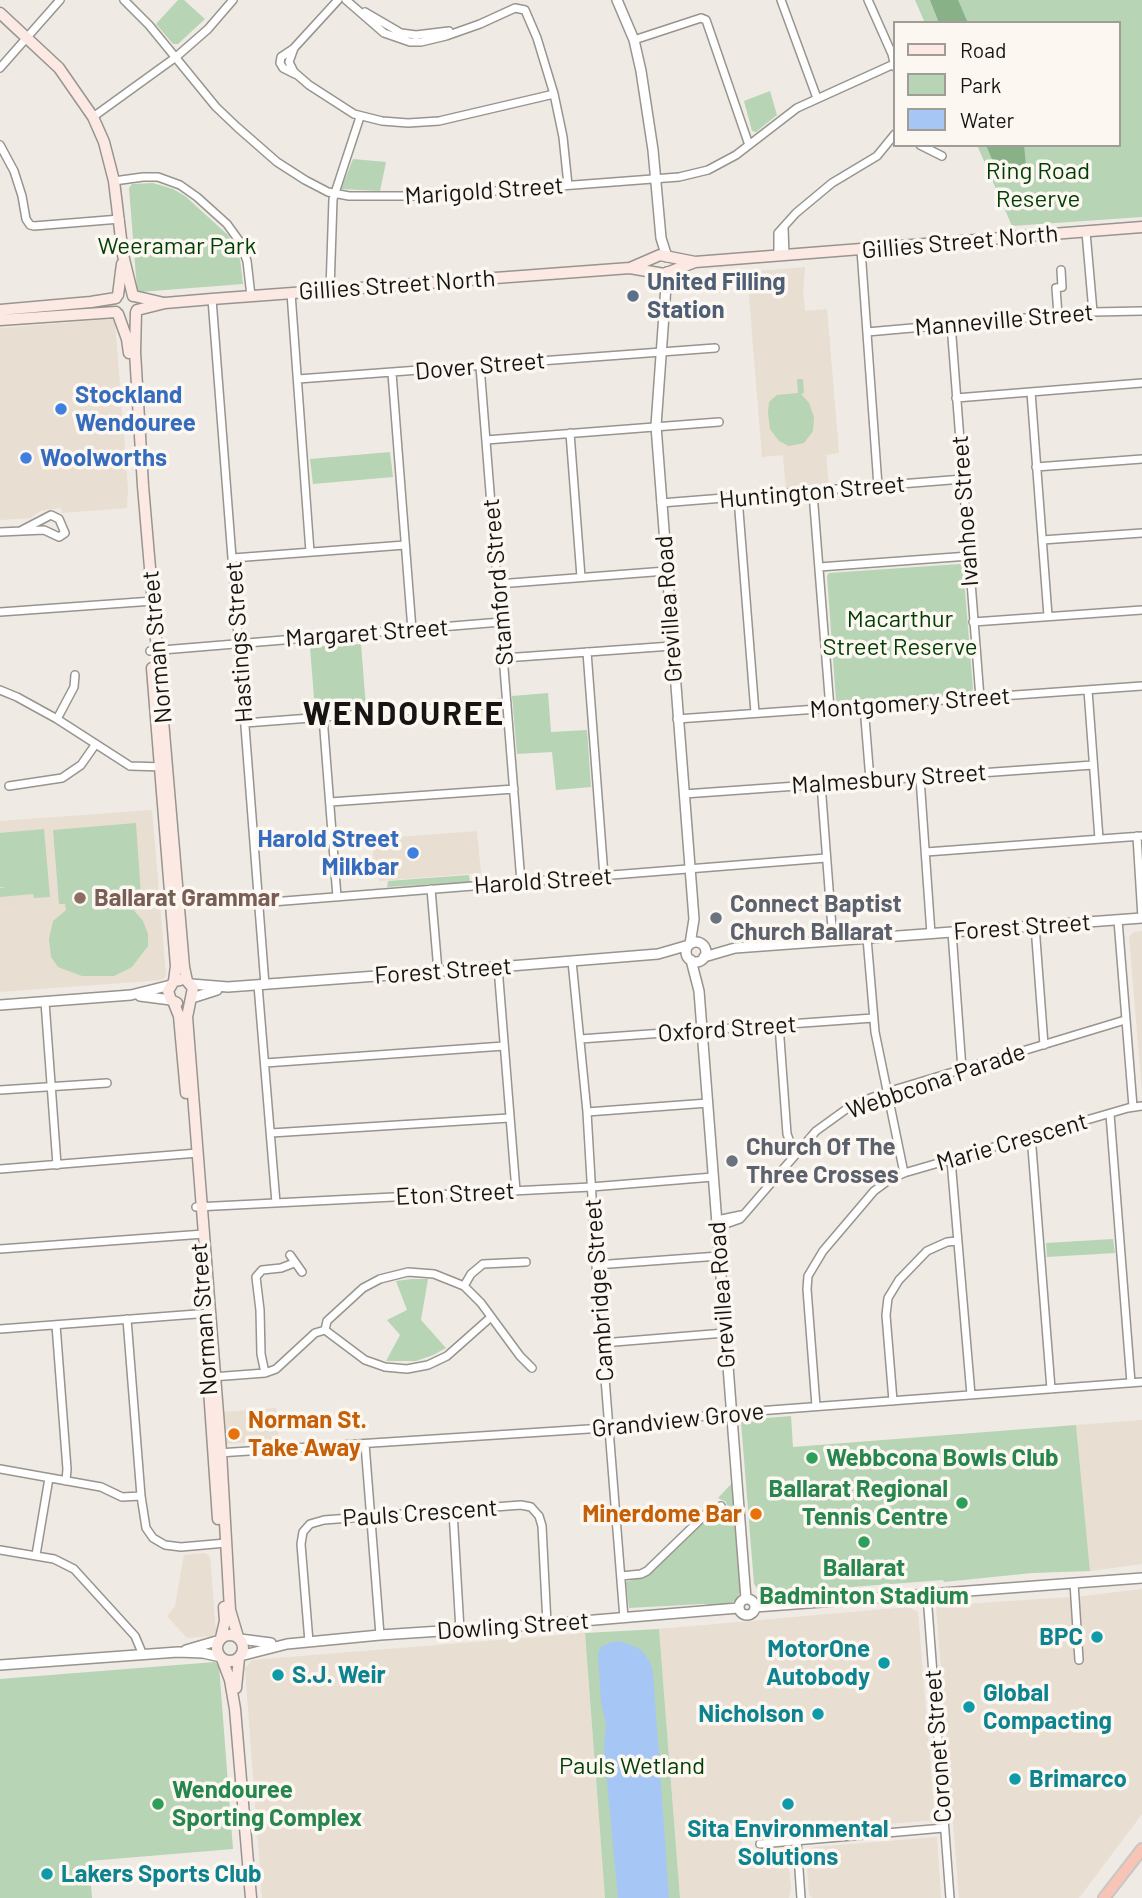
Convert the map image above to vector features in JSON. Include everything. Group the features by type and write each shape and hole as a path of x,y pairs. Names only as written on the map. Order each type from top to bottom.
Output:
{"highway":[{"path":"1104,1898 1142,1849"}],"main road":[{"path":"0,13 59,68 93,117 104,142 114,181 123,255 137,303 136,311 129,316 117,313 0,320"},
{"name":"Gillies Street North","path":"630,268 662,257 695,262 1142,227"},
{"path":"117,313 114,305 123,255"},
{"path":"662,257 671,265 662,272 652,265 662,257"},
{"name":"Gillies Street North","path":"136,311 165,303 330,290 630,268 662,272 695,262"},
{"path":"0,310 91,302 125,293 134,296"},
{"name":"Gillies Street North","path":"134,296 165,303"},
{"name":"Norman Street","path":"136,311 141,498"},
{"name":"Norman Street","path":"117,313 127,339 130,358 150,601 176,966 172,983"},
{"name":"Norman Street","path":"163,767 184,967 189,982"},
{"path":"189,982 190,999 181,1004 172,1000 168,991 172,983 189,982"},
{"name":"Norman Street","path":"190,999 187,1017 195,1154 223,1544 225,1618 217,1650 230,1680 235,1709 251,1898"},
{"name":"Norman Street","path":"172,1000 179,1016 195,1154"},
{"name":"Norman Street","path":"223,1544 231,1614 243,1649 239,1657 235,1709"},
{"path":"221,1639 228,1635 239,1638"},
{"path":"222,1658 231,1661 239,1657"}],"street":[{"path":"0,68 60,0"},
{"name":"Marigold Street","path":"124,0 149,25 216,107 237,127 277,162 334,194 403,197 679,177 708,170 817,98 894,66"},
{"path":"93,117 176,57 208,29 233,0"},
{"path":"338,0 294,48 281,57 280,63 283,68 296,74 329,100 360,117 408,123 439,121 554,94"},
{"path":"347,0 383,24 401,33 416,35 465,30 514,9 522,8 527,12 554,94 563,137 568,185"},
{"path":"617,0 634,40 646,103 662,257"},
{"path":"781,0 817,98"},
{"path":"869,0 892,54 894,66"},
{"path":"634,40 701,18 706,20 749,145"},
{"path":"294,48 289,61 296,74"},
{"path":"330,290 334,194 360,117"},
{"path":"781,256 778,233 786,224 823,189 877,156 894,135"},
{"path":"0,145 18,182 26,219 34,226 120,219"},
{"path":"924,147 942,156"},
{"path":"114,181 143,177 161,178 183,187 203,203 227,224 240,242 248,268 251,296"},
{"path":"1086,232 1093,312"},
{"path":"861,250 878,486"},
{"path":"1058,315 1056,288 1062,287 1061,270"},
{"name":"Grevillea Road","path":"662,272 665,299 656,426 694,919 706,952 699,990"},
{"path":"291,293 310,552"},
{"name":"Hastings Street","path":"212,299 259,903 265,1063 276,1203"},
{"name":"Manneville Street","path":"867,332 1093,312 1142,311"},
{"name":"Ivanhoe Street","path":"951,324 980,698"},
{"name":"Dover Street","path":"298,379 715,348"},
{"name":"Stamford Street","path":"481,366 521,883"},
{"path":"392,373 411,630"},
{"path":"957,398 1142,383"},
{"path":"1031,392 1048,617"},
{"path":"486,440 719,422"},
{"path":"570,433 581,577"},
{"path":"1036,467 1142,459"},
{"name":"Huntington Street","path":"662,503 963,479"},
{"path":"813,493 830,709"},
{"path":"738,498 755,713"},
{"path":"0,532 45,530 59,537 65,533 59,519 53,515 22,530"},
{"path":"1042,540 1142,533"},
{"path":"233,558 405,545"},
{"path":"820,567 968,556"},
{"path":"498,584 666,571"},
{"path":"0,612 150,601"},
{"path":"974,622 1142,610"},
{"name":"Margaret Street","path":"154,650 501,622"},
{"path":"504,659 672,646"},
{"path":"587,652 604,876"},
{"path":"57,719 74,687 75,675"},
{"name":"Montgomery Street","path":"677,719 1142,686"},
{"path":"0,690 57,719 132,766 163,767"},
{"path":"1088,690 1099,839"},
{"path":"245,723 507,703"},
{"path":"864,706 870,780"},
{"path":"323,717 337,897"},
{"path":"9,786 62,778 78,768 95,745"},
{"name":"Malmesbury Street","path":"684,794 1093,765"},
{"path":"919,778 931,934"},
{"path":"821,784 833,941"},
{"path":"330,802 514,789"},
{"path":"926,852 1140,836 1142,918"},
{"name":"Harold Street","path":"259,903 826,858"},
{"path":"432,889 438,971"},
{"name":"Forest Street","path":"735,948 1142,918"},
{"name":"Grevillea Road","path":"694,919 686,952 699,990 703,1031 746,1599"},
{"path":"1118,920 1125,1020 1138,1106"},
{"path":"1035,926 1044,1045"},
{"path":"952,932 962,1069"},
{"path":"867,938 873,1018 904,1173"},
{"path":"689,945 695,942 735,948"},
{"name":"Forest Street","path":"189,982 228,987 262,985 658,954 689,945"},
{"path":"690,960 735,948"},
{"name":"Forest Street","path":"658,954 690,960"},
{"name":"Cambridge Street","path":"572,961 587,1112 596,1265 624,1618"},
{"path":"498,967 516,1191"},
{"path":"131,995 172,983"},
{"name":"Forest Street","path":"190,999 228,987"},
{"path":"0,1005 131,995 172,1000"},
{"path":"45,1002 57,1165"},
{"name":"Oxford Street","path":"580,1039 873,1018"},
{"name":"Webbcona Parade","path":"717,1224 745,1213 816,1131 838,1112 887,1092 1125,1020"},
{"path":"779,1025 787,1134 795,1155"},
{"path":"265,1063 504,1046"},
{"path":"0,1090 107,1083"},
{"path":"587,1112 708,1103"},
{"name":"Marie Crescent","path":"816,1406 808,1276 823,1251 874,1191 904,1173 1138,1106"},
{"path":"1110,1114 1131,1382"},
{"path":"271,1133 509,1118"},
{"path":"1031,1135 1051,1389"},
{"path":"0,1169 195,1154"},
{"path":"951,1160 971,1395"},
{"name":"Eton Street","path":"199,1207 591,1187 713,1177"},
{"path":"0,1249 201,1235"},
{"path":"893,1401 886,1315 888,1298 900,1280 928,1251 947,1242 957,1241"},
{"path":"596,1265 719,1256"},
{"path":"265,1373 256,1277 262,1269 281,1268 292,1259 302,1272"},
{"path":"464,1286 471,1274 483,1264 526,1262"},
{"path":"325,1330 327,1321 369,1284 390,1275 428,1273 464,1286 532,1368"},
{"path":"0,1329 207,1313"},
{"path":"325,1330 365,1360 385,1367 407,1369 428,1365 447,1356 491,1317"},
{"path":"127,1319 145,1524 158,1541 177,1547 223,1544"},
{"path":"56,1325 66,1480"},
{"path":"211,1377 265,1373 276,1369 315,1333 325,1330"},
{"path":"602,1343 725,1333"},
{"name":"Grandview Grove","path":"217,1453 609,1427 731,1413 1142,1382"},
{"path":"365,1444 380,1635"},
{"path":"0,1469 101,1487 122,1497 141,1496"},
{"path":"36,1555 49,1478"},
{"name":"Pauls Crescent","path":"309,1642 301,1544 303,1532 310,1524 317,1521 521,1505 531,1507 539,1516 542,1526 547,1624"},
{"path":"621,1576 647,1571 707,1513 721,1506"},
{"path":"453,1511 460,1630"},
{"path":"0,1550 62,1562 78,1572 135,1636 143,1655"},
{"path":"755,1607 1142,1578"},
{"path":"1074,1583 1079,1660"},
{"name":"Coronet Street","path":"927,1595 950,1898"},
{"path":"746,1599 753,1602 755,1607 754,1612 747,1616 738,1608 746,1599"},
{"name":"Dowling Street","path":"239,1657 287,1644 738,1608"},
{"name":"Dowling Street","path":"239,1638 287,1644"},
{"path":"0,1665 178,1652 221,1639"},
{"path":"178,1652 222,1658"},
{"path":"760,1844 944,1828"},
{"path":"797,1841 801,1898"}],"shaded area":[{"path":"805,267 805,311 827,309 839,453 826,455 829,486 786,490 783,455 762,457 747,272"},
{"name":"Stockland Wendouree","path":"112,319 115,322 128,489 127,508 62,513 61,508 40,511 31,518 0,520 0,328"},
{"name":"Ballarat Grammar","path":"152,810 166,976 162,980 0,992 0,821"},
{"path":"477,831 481,873 379,881 378,871 374,868 372,839"},
{"path":"1142,931 1142,1092 1129,937 1134,932"},
{"path":"276,1408 279,1441 224,1444 221,1412"},
{"path":"1142,1420 1142,1564 1090,1571 1076,1425"},
{"path":"205,1553 210,1557 216,1632 213,1636 187,1638 167,1616 175,1606 184,1555"},
{"path":"1142,1589 1142,1814 1079,1898 959,1898 936,1606 1084,1596"},
{"path":"908,1607 918,1612 935,1820 780,1833 759,1823 749,1826 740,1838 747,1859 762,1861 787,1851 791,1888 789,1898 680,1898 659,1629"},
{"path":"585,1633 605,1898 262,1898 245,1668 252,1660"},
{"path":"937,1837 941,1898 812,1898 809,1894 806,1856 814,1847"}],"green space":[{"path":"178,0 184,0 205,19 178,44 173,44 156,24"},
{"name":"Ring Road Reserve","path":"915,0 1142,0 1142,217 1012,226 978,147 1121,147 1121,21 924,21"},
{"path":"930,0 958,0 967,21 938,21"},
{"path":"770,91 777,115 756,132 752,131 744,101"},
{"path":"987,147 1024,147 1026,166 999,176"},
{"path":"353,159 386,162 380,191 341,189"},
{"name":"Weeramar Park","path":"153,183 185,196 229,236 240,259 243,284 140,292 137,289 129,188 132,184"},
{"path":"797,379 803,379 804,393 801,394 809,403 814,417 813,431 804,443 789,446 779,441 770,429 769,402 777,395 798,393"},
{"path":"390,452 393,477 313,484 310,459"},
{"name":"Macarthur Street Reserve","path":"960,564 963,566 973,689 970,693 839,702 836,700 827,576 829,573"},
{"path":"361,644 366,708 315,711 310,647"},
{"path":"548,693 551,732 587,730 591,787 556,790 552,752 517,754 512,696"},
{"path":"136,823 141,896 131,897 132,908 143,921 148,934 148,946 132,967 114,976 82,976 58,967 51,957 49,939 53,921 66,910 65,904 59,904 53,830"},
{"path":"44,829 50,897 34,898 33,894 0,897 0,888 7,887 0,887 0,833"},
{"path":"469,875 470,882 387,887 388,881"},
{"path":"1113,1239 1115,1253 1047,1257 1046,1243"},
{"path":"428,1279 421,1320 446,1348 416,1361 386,1361 400,1335 387,1320 407,1310 396,1281"},
{"path":"791,1416 793,1447 1076,1425 1090,1571 773,1593 759,1591 754,1584 741,1422"},
{"path":"732,1483 741,1589 737,1600 723,1606 703,1604 629,1608 626,1582 650,1574 711,1516 724,1512 726,1502 718,1498"},
{"name":"Pauls Wetland","path":"659,1629 680,1898 605,1898 585,1633"},
{"path":"215,1662 219,1666 233,1849 89,1861 92,1898 0,1898 0,1679"}],"water":[{"name":"Pauls Wetland","path":"619,1641 643,1652 653,1673 669,1898 618,1898 604,1750 606,1723 601,1702 598,1655 601,1647"}],"place":[{"name":"United Filling Station","path":"633,296"},
{"name":"Stockland Wendouree","path":"61,409"},
{"name":"Woolworths","path":"26,458"},
{"name":"Harold Street Milkbar","path":"413,853"},
{"name":"Ballarat Grammar","path":"80,898"},
{"name":"Connect Baptist Church Ballarat","path":"716,918"},
{"name":"Church Of The Three Crosses","path":"732,1161"},
{"name":"Norman St. Take Away","path":"234,1434"},
{"name":"Webbcona Bowls Club","path":"812,1458"},
{"name":"Ballarat Regional Tennis Centre","path":"962,1503"},
{"name":"Minerdome Bar","path":"756,1514"},
{"name":"Ballarat Badminton Stadium","path":"864,1542"},
{"name":"BPC","path":"1097,1637"},
{"name":"MotorOne Autobody","path":"884,1663"},
{"name":"S.J. Weir","path":"278,1675"},
{"name":"Global Compacting","path":"969,1707"},
{"name":"Nicholson","path":"818,1714"},
{"name":"Brimarco","path":"1015,1779"},
{"name":"Wendouree Sporting Complex","path":"158,1804"},
{"name":"Sita Environmental Solutions","path":"788,1804"},
{"name":"Lakers Sports Club","path":"47,1874"}],"district":[{"name":"WENDOUREE","path":"404,714"}]}
